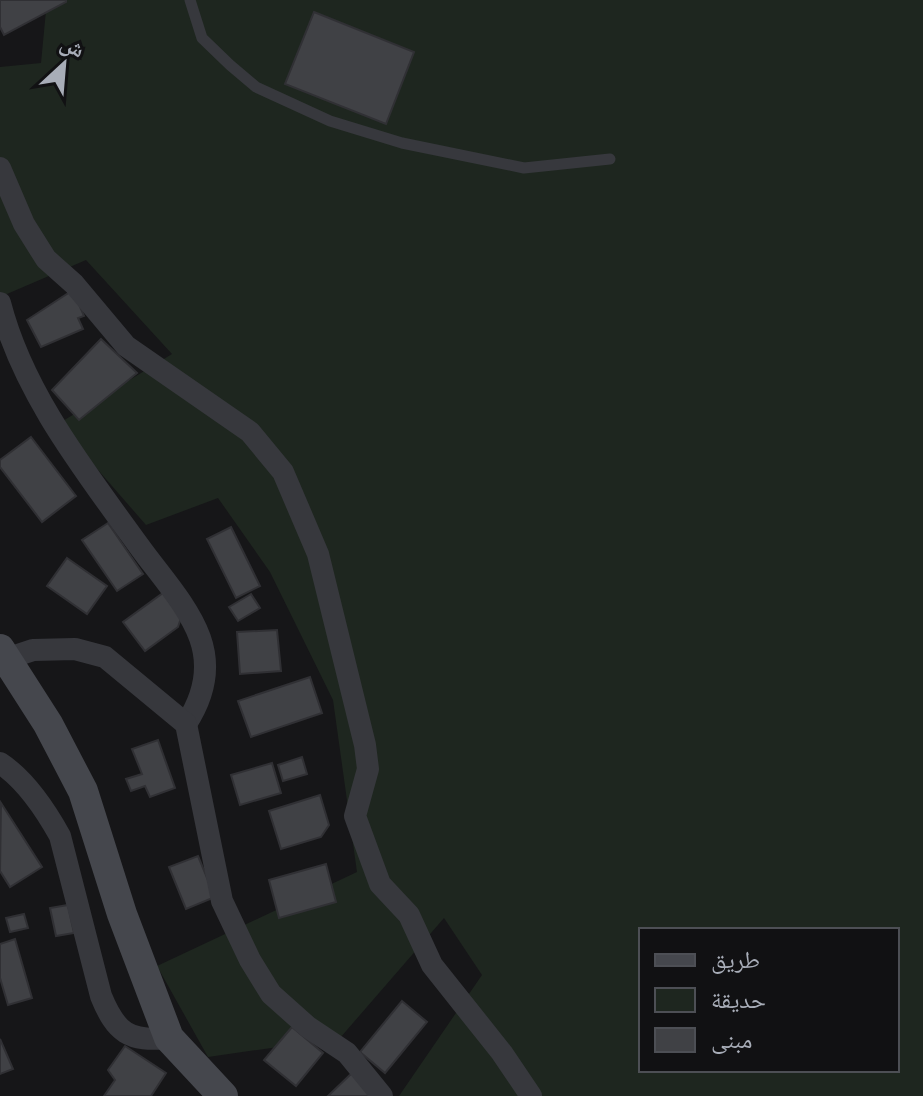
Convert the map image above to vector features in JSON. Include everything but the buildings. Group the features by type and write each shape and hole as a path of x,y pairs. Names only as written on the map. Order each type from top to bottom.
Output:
{"main road":[{"path":"3,654 48,724 83,791 126,927 169,1038 223,1096"}],"street":[{"path":"0,168 24,224 46,259 74,284 126,346 250,432 283,472 318,554 365,745 368,769 355,816 380,884 409,915 432,965 502,1053 531,1096"},
{"path":"0,303 11,344 75,457 175,596 201,640 205,684 201,702 186,724"},
{"path":"3,654 75,649 105,657 186,724 222,901 250,960 271,994 308,1027 347,1053 382,1096"},
{"path":"0,763 23,783 48,814 60,836 101,996 111,1020 130,1036 145,1041 169,1038"}],"lane":[{"path":"190,0 202,38 230,65 256,87 330,121 402,143 524,168 610,159"}],"green space":[{"path":"47,0 923,0 923,1096 399,1096 482,975 444,918 340,1038 208,1057 157,966 357,872 333,700 270,572 218,498 146,525 58,424 172,354 86,260 0,297 0,67 41,63"}]}
